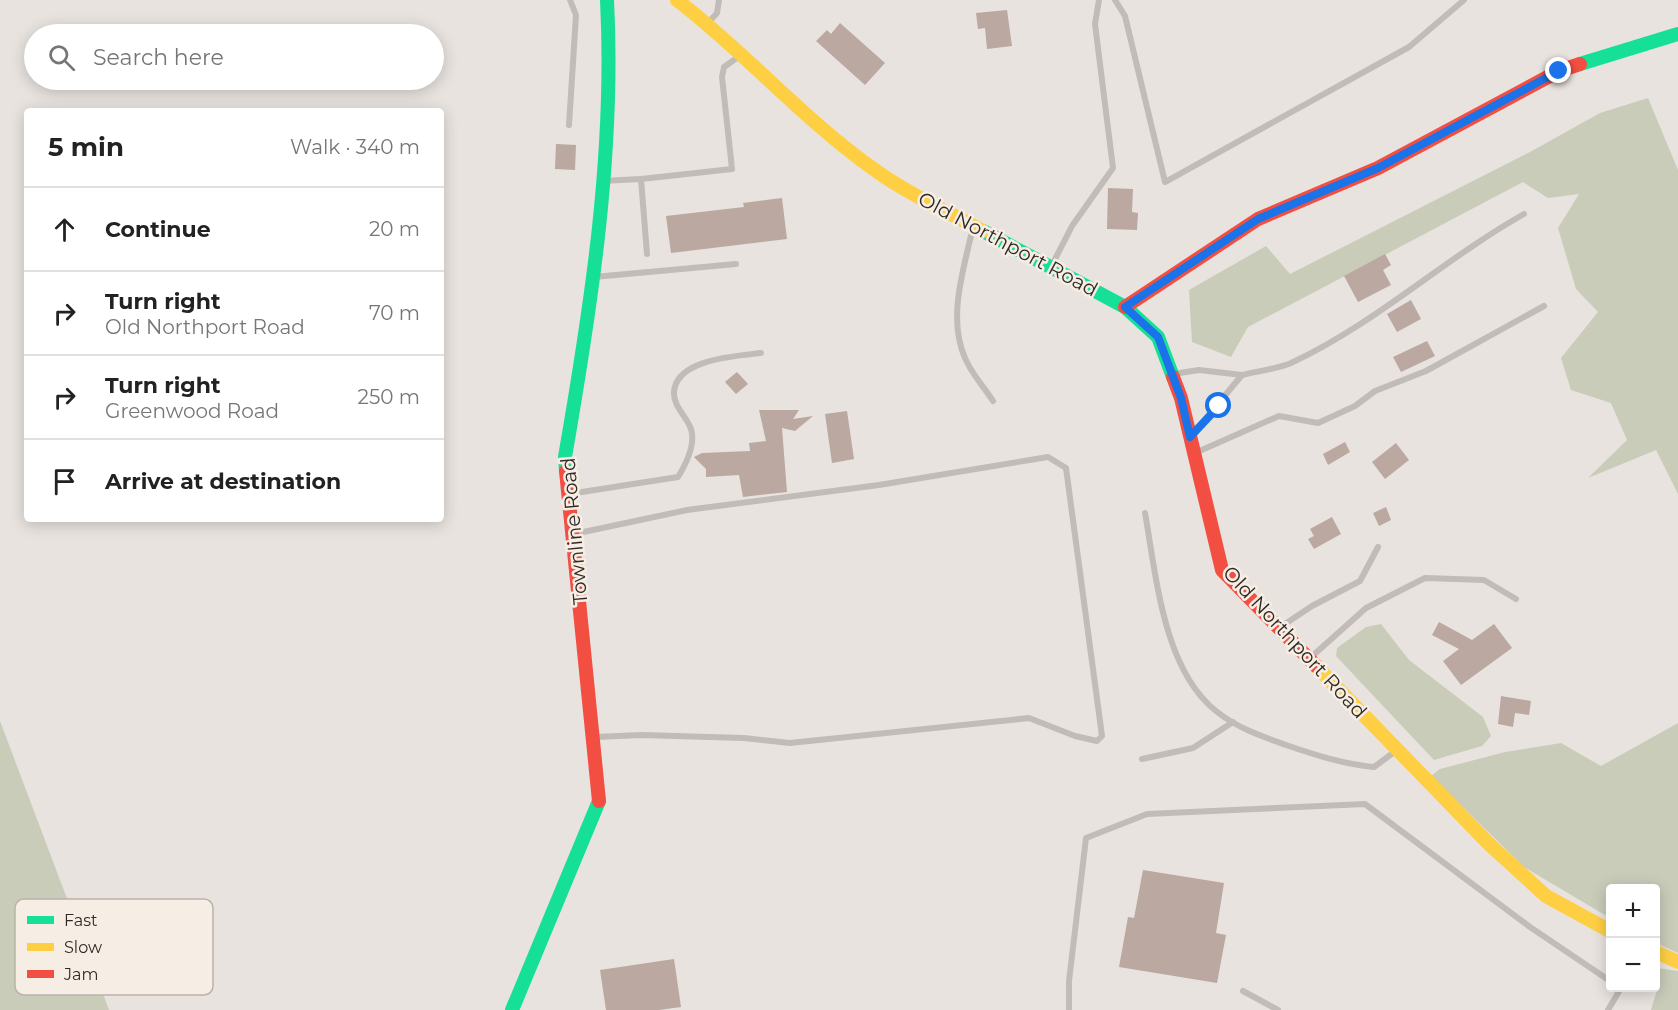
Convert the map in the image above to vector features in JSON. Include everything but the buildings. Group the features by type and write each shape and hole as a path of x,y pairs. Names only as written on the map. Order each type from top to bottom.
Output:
{"main road":[{"name":"Townline Road","path":"512,1010 601,797 565,457 593,277 609,36 607,0"},
{"name":"Old Northport Road","path":"677,0 742,54 842,145 877,172 1125,307 1158,337 1172,374 1190,437 1222,570 1489,844 1546,896 1606,928"},
{"path":"1125,307 1258,219 1378,168 1559,71 1678,34"},
{"path":"1660,954 1678,962"}],"lane":[{"path":"569,125 576,15 570,0"},
{"path":"707,24 717,13 719,0"},
{"path":"1050,267 1072,226 1113,168 1095,24 1099,0"},
{"path":"1115,0 1125,16 1165,182 1409,47 1464,0"},
{"path":"601,181 732,169 724,109 723,70 742,54"},
{"path":"641,179 647,254"},
{"path":"1172,374 1199,370 1242,375 1290,363 1377,313 1492,232 1524,214"},
{"path":"973,226 960,282 957,329 965,358 993,401"},
{"path":"593,277 736,264"},
{"path":"1194,453 1279,417 1318,423 1355,406 1375,391 1426,371 1544,306"},
{"path":"569,494 678,477 691,451 692,430 679,409 673,393 677,379 704,363 761,353"},
{"path":"1190,437 1242,375"},
{"path":"573,534 687,510 879,485 1048,458 1066,468 1102,736 1097,741 1075,736 1029,718 790,743 744,738 641,735 595,737"},
{"path":"1145,513 1164,620 1188,678 1215,710 1250,733 1344,764 1374,767 1397,750"},
{"path":"1279,628 1312,606 1360,581 1378,547"},
{"path":"1309,659 1366,608 1425,578 1484,580 1516,599"},
{"path":"1142,759 1192,748 1233,722"},
{"path":"1070,1010 1069,981 1086,838 1147,814 1365,804 1530,927 1606,978"},
{"path":"1243,991 1278,1010"},
{"path":"1608,1010 1618,992"}],"green space":[{"path":"1648,98 1678,170 1678,494 1656,450 1588,478 1627,440 1611,403 1571,390 1561,358 1598,312 1576,289 1558,228 1579,194 1548,198 1523,182 1248,327 1231,357 1192,342 1189,290 1266,246 1290,274 1530,152 1600,113"},
{"path":"1381,624 1409,660 1483,717 1491,736 1482,746 1434,760 1336,656 1337,648 1366,627"},
{"path":"0,721 67,899 15,899 15,995 103,995 109,1010 0,1010"},
{"path":"1678,723 1678,953 1660,945 1660,884 1606,884 1606,916 1524,867 1431,776 1440,769 1505,752 1561,743 1601,766"},
{"path":"1660,969 1678,971 1678,1010 1651,1010 1656,992 1660,992"}],"traffic: fast":[{"path":"566,471 565,457 584,344 599,230 607,115 609,57 607,0"},
{"path":"1580,64 1678,34"},
{"path":"983,231 1125,307 1158,337 1173,377"},
{"path":"512,1010 599,801"}],"traffic: slow":[{"path":"677,0 849,151 901,187 983,231"},
{"path":"1316,666 1489,844 1546,896 1606,929"},
{"path":"1660,954 1678,962"}],"traffic: jam":[{"path":"1125,307 1258,219 1378,168 1559,71 1580,64"},
{"path":"1173,377 1181,398 1222,570 1316,666"},
{"path":"566,471 599,801"}],"route":[{"path":"1219,406 1190,437 1181,398 1158,337 1125,307 1258,219 1378,168 1446,129 1559,71"}]}
